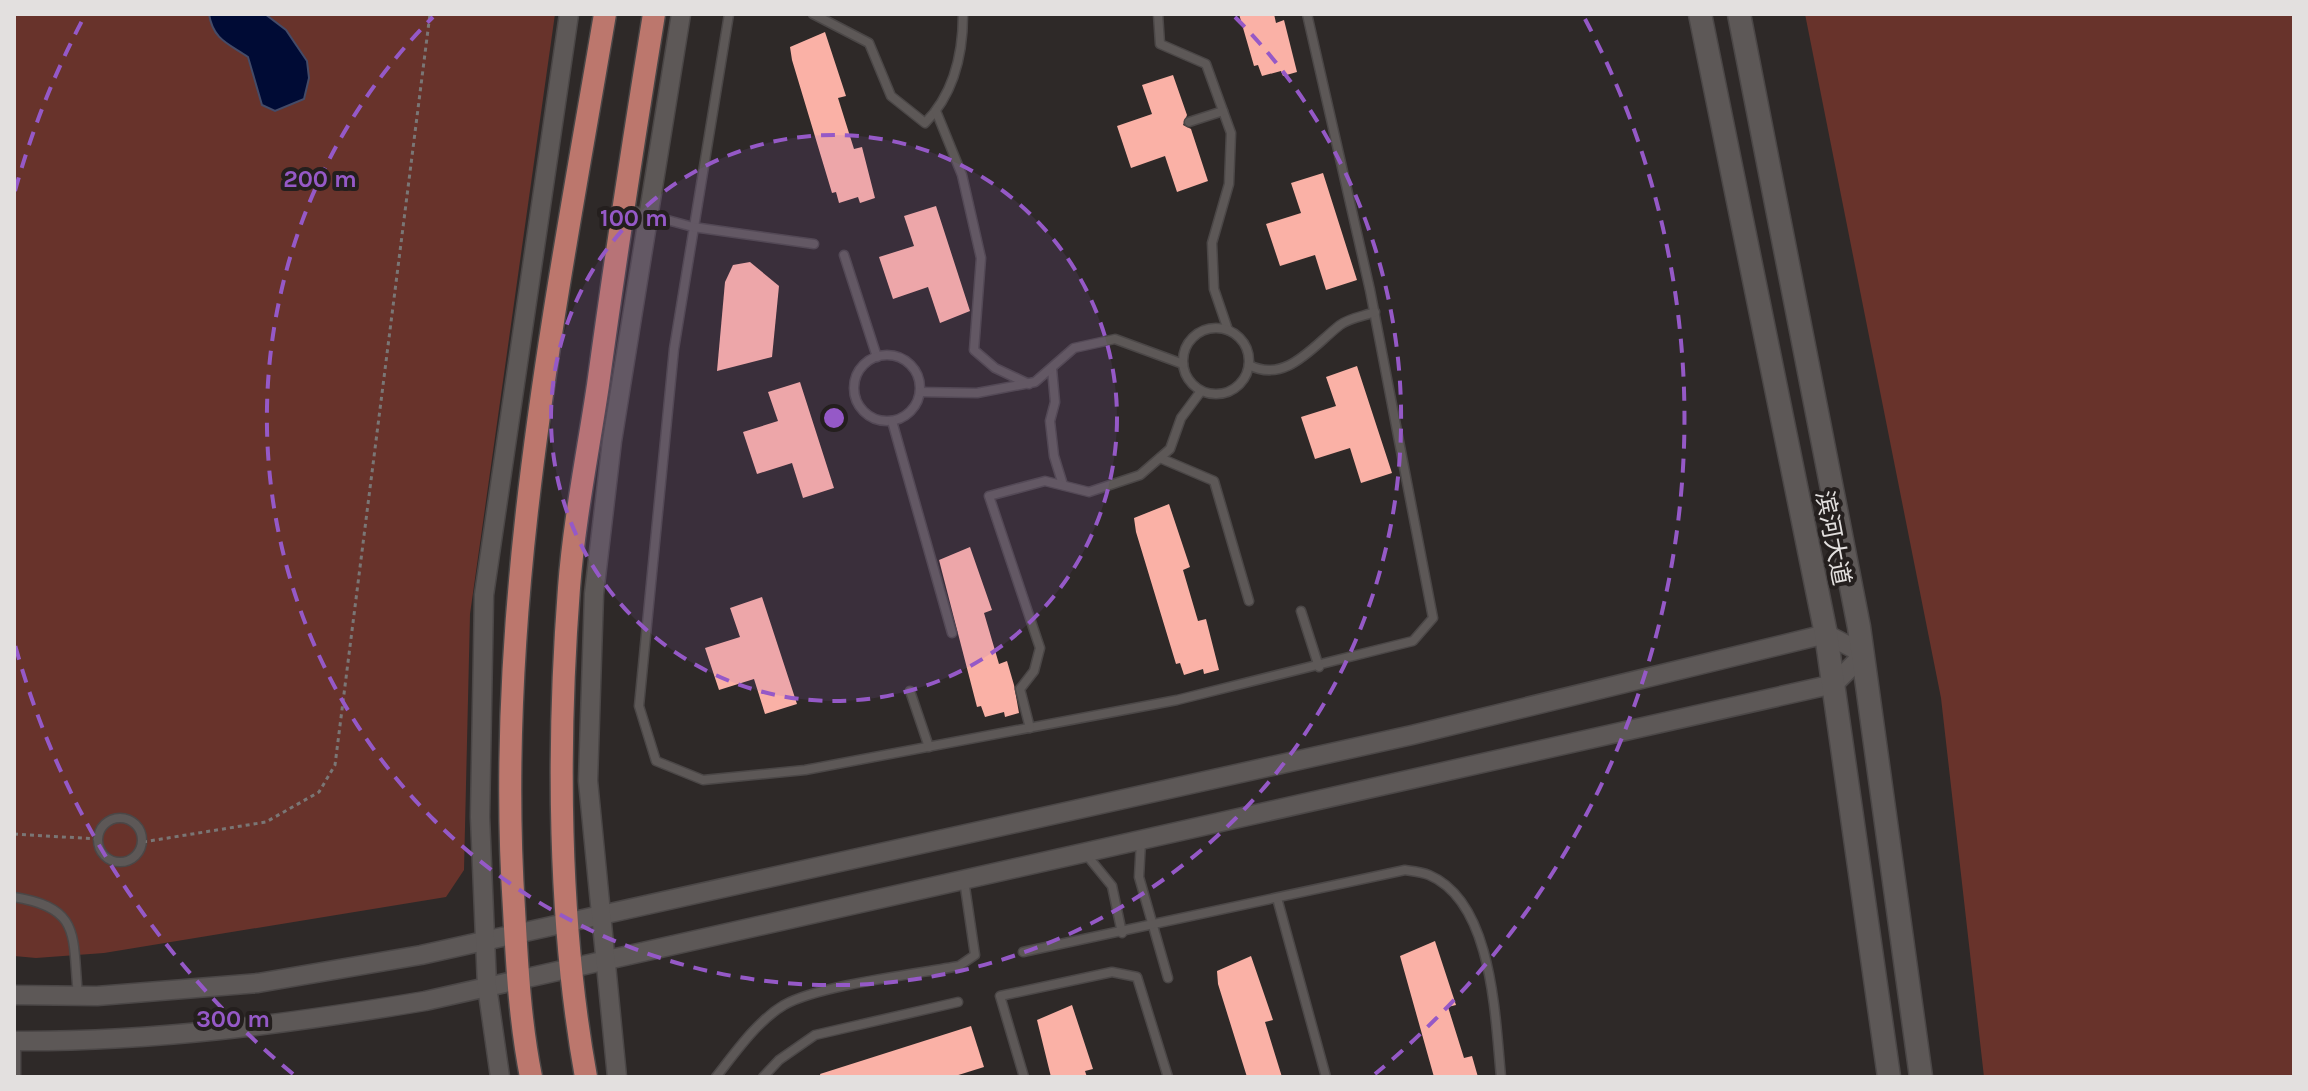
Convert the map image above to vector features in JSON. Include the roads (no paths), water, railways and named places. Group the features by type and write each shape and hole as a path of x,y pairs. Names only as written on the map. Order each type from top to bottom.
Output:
{"main road":[{"path":"531,1077 518,979 510,854 511,720 520,562 535,423 605,14"},
{"path":"586,1077 570,923 562,713 569,585 622,208 654,14"},
{"name":"滨河大道","path":"1700,14 1826,634 1889,1077"},
{"name":"滨河大道","path":"1739,14 1864,654 1921,1077"}],"street":[{"path":"500,1077 487,986 480,817 484,595 569,14"},
{"path":"617,1077 603,960 588,781 594,594 612,441 681,14"},
{"path":"14,995 78,995 258,983 600,917 1412,735 1826,634 1864,654 1834,684 425,1001 261,1028 99,1042 15,1041"}],"lane":[{"path":"729,14 674,349 639,706 656,761 703,780 805,770 1177,700 1319,667 1413,641 1433,618 1375,312 1307,14"},
{"path":"813,14 869,43 891,96 925,123 946,102 963,40 963,14"},
{"path":"1158,14 1160,44 1206,64 1231,133 1229,184 1212,243 1214,289 1228,330 1244,344 1249,365 1246,375 1232,391 1211,394 1201,391 1192,384 1183,364 1189,343 1206,330 1228,330"},
{"path":"936,111 962,175 981,258 974,350 995,368 1029,384"},
{"path":"1189,122 1223,111"},
{"path":"622,208 693,227 814,244"},
{"path":"844,255 877,357"},
{"path":"1249,365 1260,370 1282,369 1311,352 1342,323 1375,312"},
{"path":"920,392 977,393 1029,384 1052,369 1074,348 1115,339 1183,364"},
{"path":"877,357 899,357 915,371 920,392 911,411 892,421 872,417 857,402 854,391 859,370 877,357"},
{"path":"1052,369 1055,402 1050,421 1054,456 1063,485"},
{"path":"1030,728 1020,689 1034,671 1040,648 989,496 1045,481 1089,492 1140,475 1170,449 1181,418 1201,391"},
{"path":"892,421 952,633"},
{"path":"1160,458 1214,481 1249,601"},
{"path":"1301,611 1319,667"},
{"path":"910,691 929,747"},
{"path":"121,817 139,827 143,842 130,860 115,862 102,853 97,839 107,821 121,817"},
{"path":"1141,841 1139,877 1168,978"},
{"path":"1085,853 1112,886 1122,933"},
{"path":"1023,952 1405,870 1429,874 1452,891 1475,919 1490,982 1501,1077"},
{"path":"716,1077 741,1045 784,1006 827,992 959,966 975,955 964,880"},
{"path":"14,897 45,902 64,915 72,936 78,995"},
{"path":"1277,898 1326,1077"},
{"path":"1024,1077 1000,996 1112,972 1137,977 1168,1077"},
{"path":"763,1077 779,1060 815,1035 958,1002"},
{"path":"15,1041 16,1077"}],"water":[{"path":"209,14 265,14 286,30 307,61 309,78 304,99 275,111 262,105 248,57 218,36"}]}
